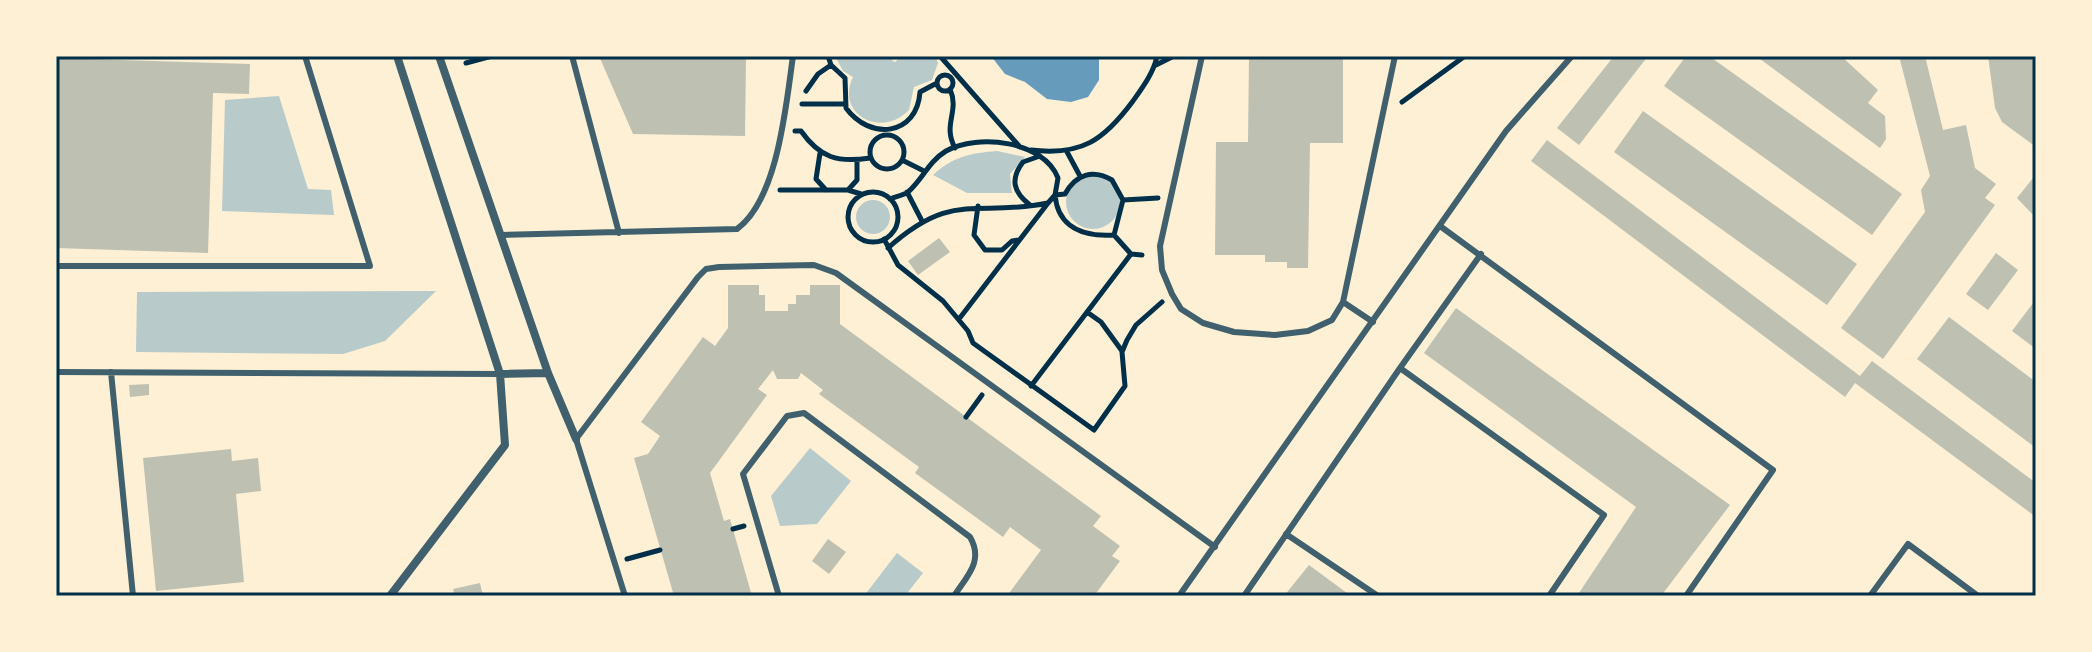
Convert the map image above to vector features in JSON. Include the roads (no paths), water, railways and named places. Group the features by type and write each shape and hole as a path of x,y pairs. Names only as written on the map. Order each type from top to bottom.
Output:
{"street":[{"path":"390,596 505,445 500,374 397,56"},
{"path":"439,56 548,373 576,439"},
{"path":"500,374 548,373"}],"lane":[{"path":"56,266 370,266 305,56"},
{"path":"572,56 619,233"},
{"path":"501,235 737,229 751,219 764,190 780,131 793,56"},
{"path":"1202,56 1169,197 1160,246 1162,270 1181,309 1203,323 1234,332 1275,335 1308,331 1332,320 1343,302 1395,56"},
{"path":"1179,596 1506,131 1572,56"},
{"path":"1440,226 1773,470 1686,596"},
{"path":"1244,596 1481,254"},
{"path":"625,596 576,439 698,277 706,269 719,267 825,267 1215,547"},
{"path":"1343,302 1373,322"},
{"path":"1400,368 1604,515 1549,596"},
{"path":"56,372 500,374"},
{"path":"111,372 133,596"},
{"path":"779,596 743,474 787,416 795,412 804,413 970,537 977,550 975,565 954,596"},
{"path":"1286,534 1378,596"},
{"path":"1870,596 1908,544 1978,596"}],"water":[{"path":"991,56 1099,56 1099,80 1088,97 1071,102 1047,99 1025,82 1005,74"}]}
